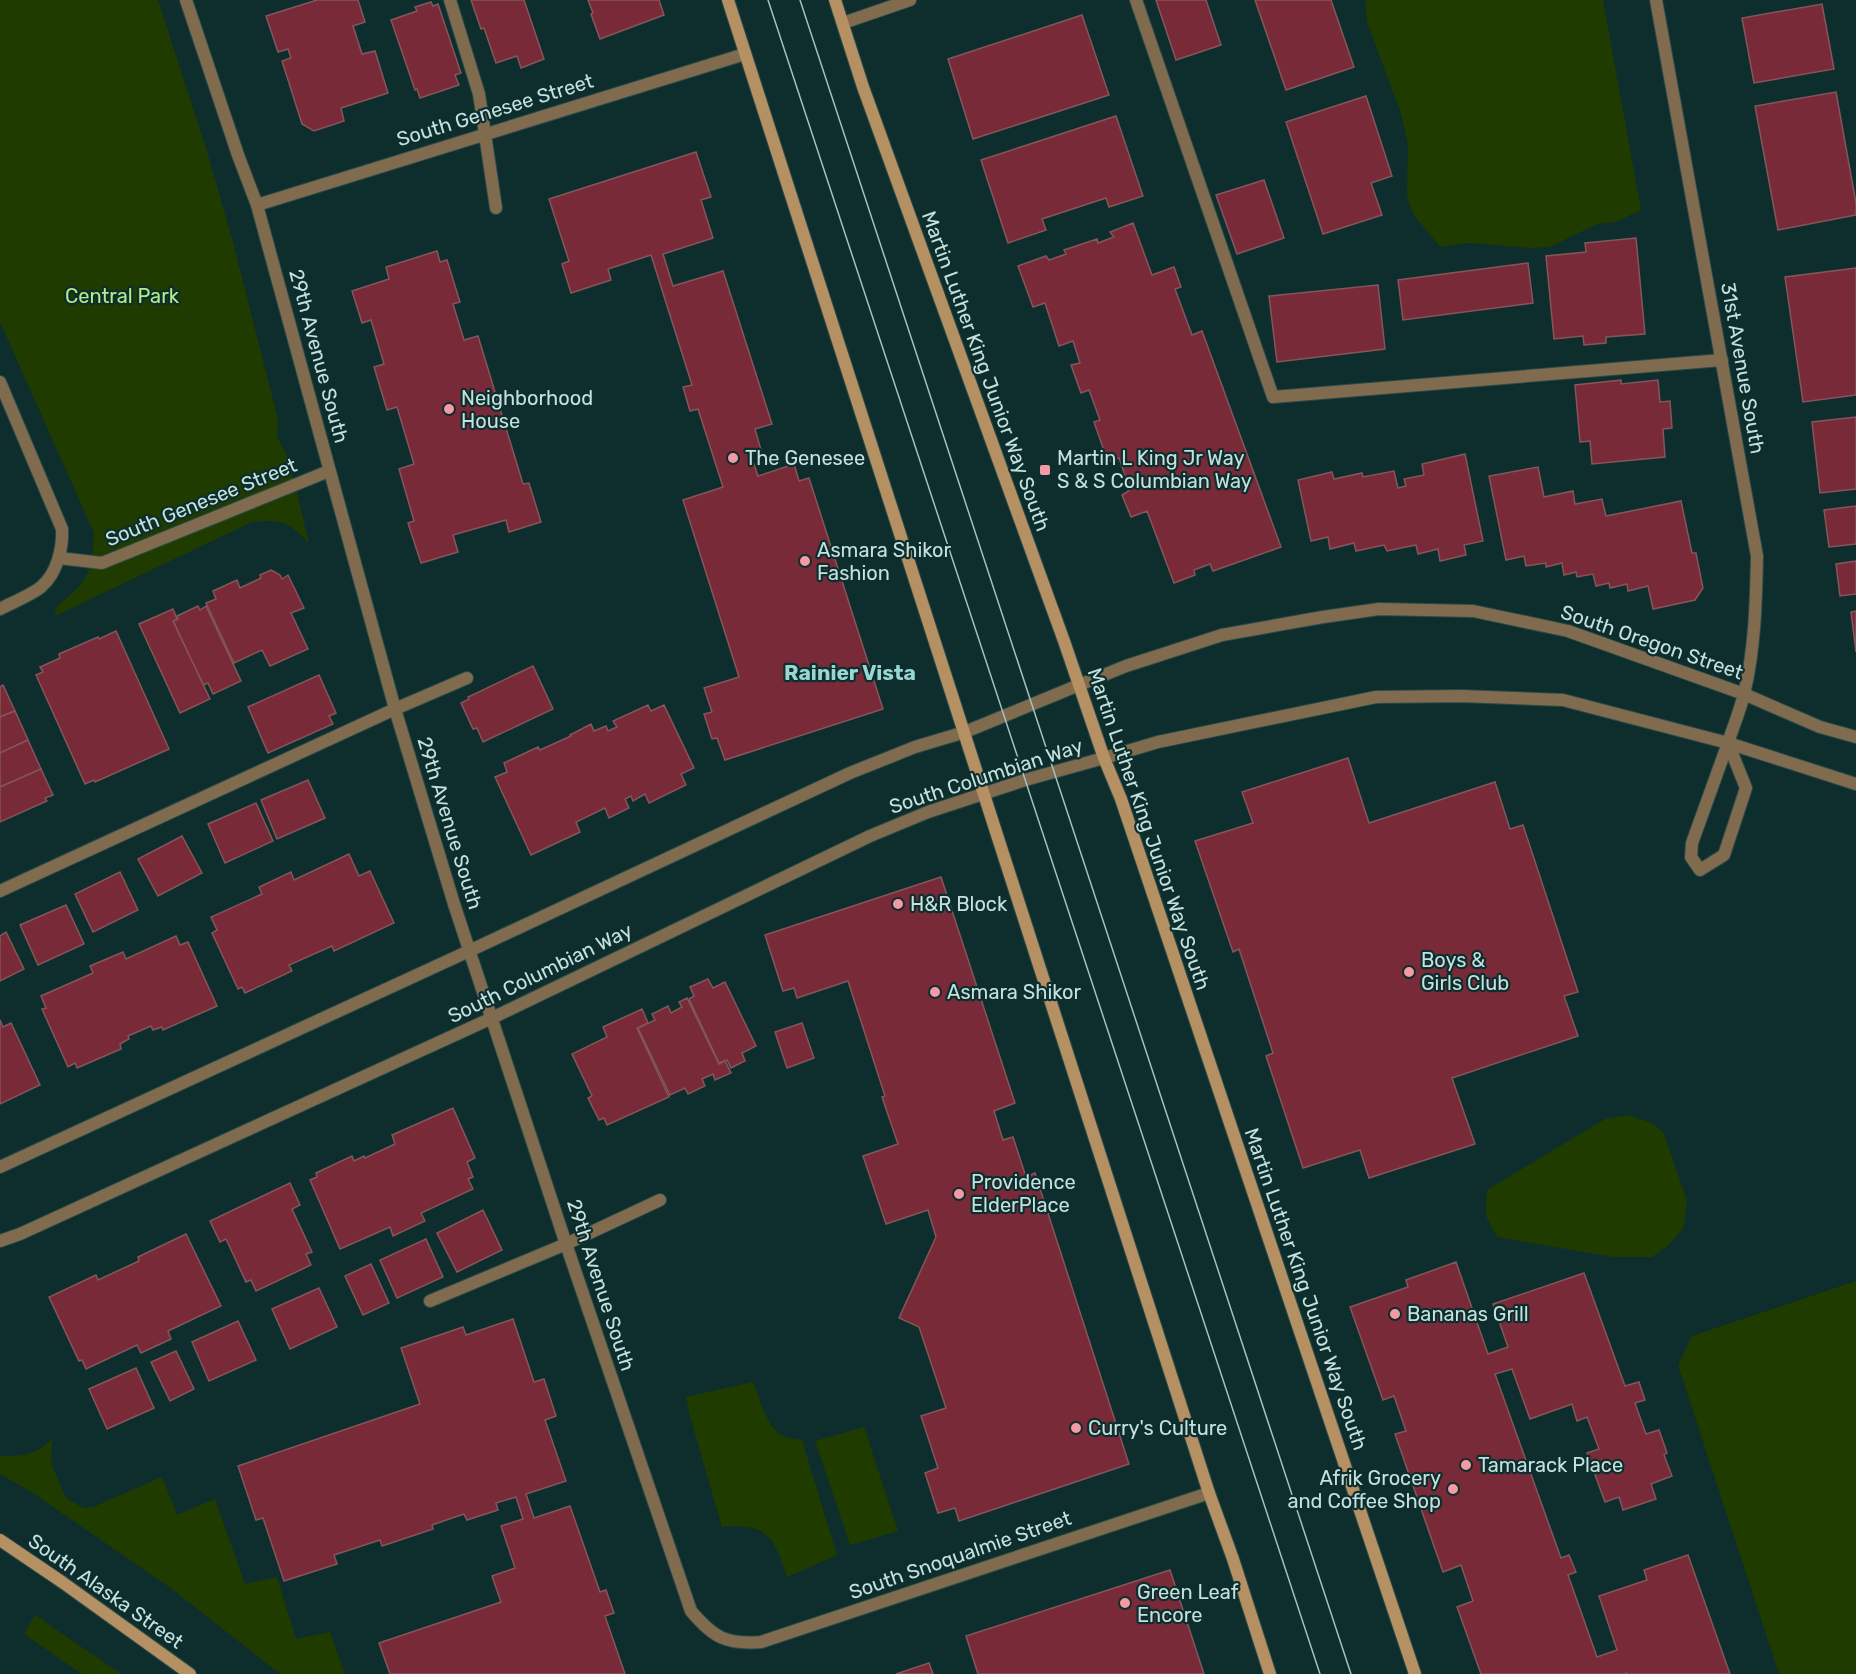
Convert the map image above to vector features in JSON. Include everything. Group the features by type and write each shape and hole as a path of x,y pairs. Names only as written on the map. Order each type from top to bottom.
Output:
{"main road":[{"path":"728,0 1209,1493 1270,1674"},
{"name":"Martin Luther King Junior Way South","path":"835,0 863,87 1104,758 1121,799 1415,1674"},
{"name":"South Alaska Street","path":"0,1540 190,1674"}],"street":[{"name":"29th Avenue South","path":"186,0 257,204 395,709 469,951 691,1611 705,1626 722,1638"},
{"path":"450,0 479,94 496,208"},
{"path":"843,23 910,0"},
{"path":"1136,0 1273,397 1722,360"},
{"name":"31st Avenue South","path":"1656,0 1757,556 1756,620 1744,694 1692,843 1691,856 1700,870 1724,855 1746,788 1728,743"},
{"name":"South Genesee Street","path":"257,204 745,54"},
{"path":"0,382 62,529 63,542 52,573 42,587 0,609"},
{"name":"South Genesee Street","path":"58,558 102,563 329,471"},
{"name":"South Oregon Street","path":"1079,685 1126,666 1222,635 1380,609 1473,611 1568,631 1744,694 1820,727 1856,737"},
{"path":"0,891 467,678"},
{"path":"0,1167 850,773 915,747 965,732 1079,685"},
{"path":"1104,758 1158,742 1376,697 1461,696 1563,700 1728,743 1856,784"},
{"name":"South Columbian Way","path":"0,1240 20,1234 492,1018 870,836 928,812 1104,758"},
{"path":"430,1301 566,1244 660,1200"},
{"name":"South Snoqualmie Street","path":"722,1638 742,1643 761,1642 778,1637 1209,1493"}],"green space":[{"name":"Central Park","path":"0,0 158,0 206,148 231,235 278,419 277,436 288,457 309,543 284,523 252,522 55,616 56,607 75,591 86,576 92,558 94,533 0,322"},
{"path":"1365,0 1603,0 1641,210 1616,222 1597,224 1550,247 1532,248 1469,243 1440,247 1413,214 1407,196 1408,144 1401,114 1367,22"},
{"path":"1628,1115 1652,1123 1663,1132 1687,1200 1684,1227 1670,1244 1652,1257 1613,1257 1497,1237 1486,1216 1487,1190 1605,1119"},
{"path":"1856,1281 1856,1674 1779,1674 1678,1365 1692,1336"},
{"path":"753,1382 774,1429 784,1436 802,1440 837,1555 787,1577 778,1552 767,1536 750,1528 722,1527 686,1397"},
{"path":"864,1427 898,1531 850,1545 815,1441"},
{"path":"52,1439 51,1463 66,1498 84,1508 93,1507 162,1477 177,1515 215,1499 245,1584 277,1577 296,1639 330,1632 345,1674 280,1674 172,1589 33,1493 0,1474 0,1456 28,1454"},
{"path":"35,1615 121,1674 82,1674 24,1634"}],"building":[{"path":"317,0 358,0 365,22 353,26 362,54 375,51 388,93 341,108 344,121 314,131 302,124 282,61 291,58 288,49 278,52 266,16"},
{"path":"471,0 524,0 544,59 521,68 517,56 496,63"},
{"path":"588,0 659,0 664,15 600,39"},
{"path":"1156,0 1206,0 1221,45 1176,60"},
{"path":"1255,0 1331,0 1354,67 1286,90"},
{"path":"431,2 433,6 438,4 461,73 455,75 459,85 420,98 417,89 415,90 391,20 417,11 415,7"},
{"path":"1822,4 1834,69 1754,83 1742,18"},
{"path":"1082,15 1109,95 973,139 948,59"},
{"path":"1836,92 1856,203 1856,215 1778,230 1755,106"},
{"path":"1366,96 1392,176 1371,183 1382,215 1323,234 1286,122"},
{"path":"1116,116 1143,196 1109,207 1106,198 1042,219 1046,230 1008,243 981,160"},
{"name":"The Genesee","path":"696,152 711,197 701,200 713,238 663,254 673,286 723,271 772,424 755,429 761,450 750,453 758,476 794,464 799,481 809,478 883,709 725,760 717,738 712,739 704,714 712,712 704,688 739,677 683,500 723,487 698,409 690,411 683,387 692,385 651,255 608,269 611,280 571,293 562,264 569,261 549,199"},
{"path":"1264,180 1284,238 1237,254 1216,195"},
{"path":"1133,223 1152,275 1174,267 1181,287 1175,289 1192,335 1202,331 1281,547 1213,571 1210,564 1194,570 1195,575 1174,583 1147,511 1131,517 1122,495 1130,490 1119,458 1108,462 1094,422 1100,420 1089,390 1081,393 1071,365 1080,363 1073,341 1059,346 1045,303 1033,307 1018,266 1046,256 1049,260 1066,254 1064,250 1097,239 1098,243 1114,237 1110,232"},
{"path":"1636,238 1645,334 1606,337 1606,343 1584,345 1583,336 1554,339 1546,256 1586,252 1585,243"},
{"name":"Neighborhood House","path":"437,251 440,262 447,260 460,302 453,304 464,340 478,336 523,484 529,483 541,522 509,532 506,520 453,535 458,552 421,563 408,523 414,521 399,469 414,464 397,407 387,410 374,367 384,364 371,320 362,323 352,291 389,279 386,267"},
{"path":"1528,263 1533,303 1403,320 1398,280"},
{"path":"1856,268 1856,395 1803,402 1785,277"},
{"path":"1378,285 1385,349 1277,362 1269,296"},
{"path":"1621,380 1621,384 1658,380 1660,402 1670,401 1672,428 1663,429 1665,457 1592,464 1590,441 1580,442 1575,385"},
{"path":"1856,417 1856,489 1820,493 1812,422"},
{"path":"1465,454 1483,541 1464,545 1466,555 1440,561 1438,549 1418,554 1416,545 1387,551 1384,545 1356,551 1354,543 1330,549 1328,537 1311,541 1298,480 1332,472 1334,479 1362,473 1363,477 1394,471 1398,488 1406,486 1404,479 1424,475 1422,464"},
{"path":"1538,467 1544,497 1573,491 1575,504 1602,499 1606,516 1681,501 1692,553 1696,553 1703,588 1695,600 1653,609 1648,586 1628,591 1627,584 1610,588 1609,583 1596,586 1593,574 1577,577 1576,572 1564,575 1562,563 1546,567 1546,563 1526,566 1524,556 1506,560 1489,476"},
{"path":"1856,506 1856,544 1829,547 1824,510"},
{"path":"1856,561 1856,594 1840,596 1836,564"},
{"path":"271,570 280,575 282,579 288,575 304,608 291,613 308,649 270,666 262,650 234,663 206,603 216,599 213,591 237,580 240,588 261,578 260,575"},
{"path":"198,606 200,610 206,606 241,681 213,694 208,683 203,685 173,621 178,619 177,616"},
{"path":"173,609 177,619 173,621 210,699 180,713 139,624"},
{"path":"1856,611 1856,652 1851,612"},
{"path":"116,631 169,749 95,782 94,780 85,784 36,675 43,672 40,667 60,658 59,654"},
{"path":"533,666 553,709 483,742 477,728 473,729 461,703 469,699 468,697"},
{"path":"319,675 336,713 329,716 333,724 268,753 248,707"},
{"path":"3,685 15,711 0,717 0,687"},
{"path":"648,705 651,711 664,705 694,768 681,774 686,785 649,803 645,794 633,801 631,796 625,799 629,808 609,818 605,808 576,822 580,832 531,855 495,777 507,772 504,763 538,747 540,750 591,724 594,731 606,726 608,731 617,727 613,721"},
{"path":"15,711 28,740 0,753 0,717"},
{"path":"28,740 41,769 0,787 0,753"},
{"name":"Boys & Girls Club","path":"1348,758 1369,823 1495,782 1510,829 1523,825 1578,992 1564,996 1578,1036 1452,1078 1475,1144 1369,1178 1360,1150 1303,1168 1266,1056 1273,1053 1239,949 1233,952 1195,841 1253,823 1242,792"},
{"path":"41,769 53,795 45,798 47,801 0,822 0,787"},
{"path":"308,780 325,818 277,839 261,800"},
{"path":"256,803 273,841 225,863 208,824"},
{"path":"182,836 202,873 158,896 138,859"},
{"path":"349,854 359,876 370,871 394,923 334,951 332,946 289,965 292,971 245,993 242,987 238,989 212,933 217,930 211,917 262,894 259,887 291,872 294,880"},
{"path":"120,872 138,910 93,932 75,894"},
{"name":"Providence ElderPlace","path":"941,877 1015,1103 994,1111 1003,1140 1013,1137 1026,1177 1035,1173 1129,1464 959,1521 955,1508 938,1513 925,1473 938,1468 921,1416 946,1408 919,1327 899,1318 936,1237 928,1210 886,1224 863,1156 898,1144 848,981 797,998 794,988 783,991 765,935"},
{"path":"66,905 84,944 38,965 20,925"},
{"path":"6,932 24,969 0,981 0,936"},
{"path":"176,936 180,945 188,942 217,1006 163,1030 162,1027 153,1030 151,1026 128,1036 129,1039 120,1044 121,1049 77,1068 75,1063 68,1067 42,1009 46,1008 41,996 93,973 90,966 123,952 126,959"},
{"path":"708,979 713,988 725,982 756,1046 742,1053 745,1061 731,1068 727,1060 719,1063 689,999 694,996 690,987"},
{"path":"687,998 719,1064 725,1061 731,1073 715,1080 713,1074 702,1079 705,1086 688,1094 685,1088 670,1095 638,1028 655,1020 652,1014 668,1006 671,1013 682,1007 679,1002"},
{"path":"642,1009 648,1023 637,1028 669,1097 607,1125 604,1118 599,1120 588,1098 592,1096 572,1054 607,1037 603,1027"},
{"path":"0,1020 3,1027 11,1023 40,1085 0,1104"},
{"path":"802,1023 814,1058 787,1068 775,1032"},
{"path":"453,1108 475,1158 467,1162 473,1177 468,1179 473,1189 421,1213 425,1221 393,1236 390,1227 340,1249 310,1180 317,1177 316,1173 352,1156 354,1161 364,1156 365,1158 395,1144 392,1135"},
{"path":"290,1183 300,1205 292,1209 312,1252 306,1254 311,1265 256,1291 251,1280 246,1282 226,1239 220,1242 210,1221"},
{"path":"483,1210 502,1250 457,1272 437,1233"},
{"path":"186,1234 221,1306 168,1331 171,1339 141,1353 137,1345 86,1369 82,1360 79,1361 49,1297 96,1275 98,1280 139,1261 138,1257"},
{"path":"426,1239 443,1277 397,1298 380,1260"},
{"name":"Tamarack Place","path":"1456,1262 1488,1354 1508,1347 1493,1304 1584,1273 1625,1386 1639,1382 1645,1400 1635,1403 1646,1434 1659,1430 1667,1453 1664,1455 1672,1476 1651,1484 1656,1499 1623,1510 1619,1497 1605,1502 1587,1453 1599,1449 1587,1417 1577,1421 1572,1404 1530,1419 1512,1369 1495,1374 1561,1558 1569,1555 1576,1572 1568,1575 1597,1657 1617,1650 1599,1596 1647,1580 1644,1570 1688,1555 1730,1674 1481,1674 1457,1607 1473,1601 1461,1565 1443,1572 1395,1434 1406,1431 1394,1396 1383,1400 1350,1307 1408,1287 1406,1280"},
{"path":"371,1264 389,1303 363,1315 345,1276"},
{"path":"319,1288 337,1327 290,1349 272,1309"},
{"path":"513,1319 534,1382 544,1379 556,1416 545,1420 566,1481 526,1494 534,1518 570,1506 600,1592 606,1590 614,1613 605,1616 625,1674 390,1674 379,1643 501,1602 492,1576 515,1568 501,1526 523,1519 516,1497 496,1503 498,1510 467,1520 464,1514 432,1525 433,1529 382,1546 380,1540 334,1555 337,1564 284,1581 263,1518 256,1520 238,1466 420,1404 401,1348 463,1327 466,1335"},
{"path":"238,1321 256,1360 209,1381 192,1342"},
{"path":"176,1351 194,1389 170,1401 151,1362"},
{"path":"136,1368 154,1408 107,1429 89,1389"},
{"name":"Green Leaf Encore","path":"1170,1570 1204,1674 978,1674 966,1636"},
{"path":"929,1663 933,1674 896,1674"}],"tram line":[{"path":"768,0 1320,1674"},
{"path":"800,0 1351,1674"}],"place":[{"name":"Neighborhood House","path":"449,409"},
{"name":"The Genesee","path":"733,458"},
{"name":"Martin L King Jr Way S & S Columbian Way","path":"1045,470"},
{"name":"Asmara Shikor Fashion","path":"805,561"},
{"name":"H&R Block","path":"898,904"},
{"name":"Boys & Girls Club","path":"1409,972"},
{"name":"Asmara Shikor","path":"935,992"},
{"name":"Providence ElderPlace","path":"959,1194"},
{"name":"Bananas Grill","path":"1395,1314"},
{"name":"Curry's Culture","path":"1076,1428"},
{"name":"Tamarack Place","path":"1466,1465"},
{"name":"Afrik Grocery and Coffee Shop","path":"1453,1489"},
{"name":"Green Leaf Encore","path":"1125,1603"}],"district":[{"name":"Rainier Vista","path":"850,673"}]}
